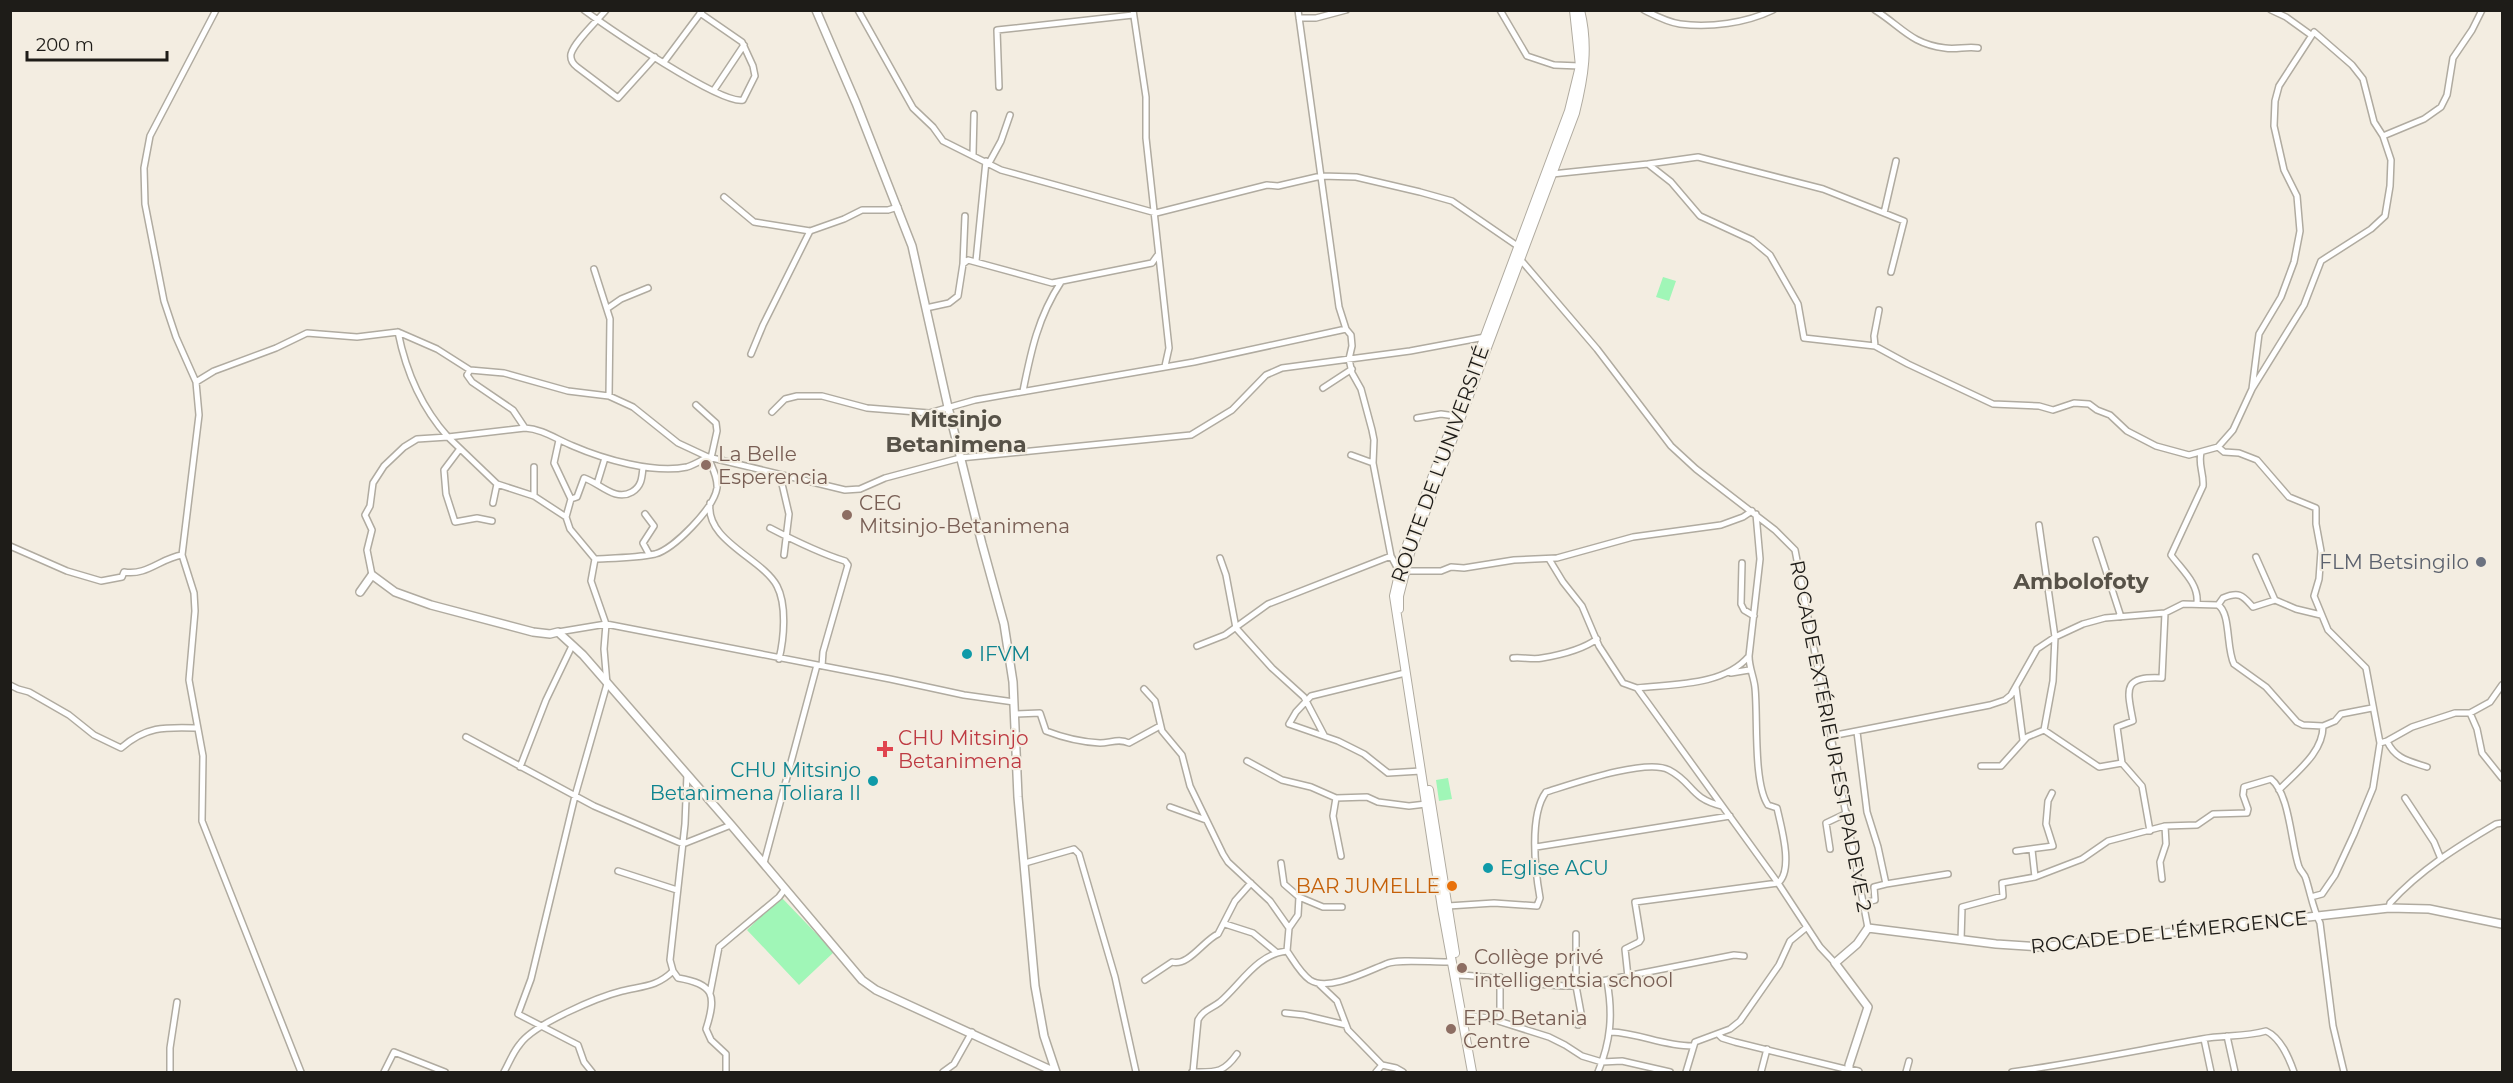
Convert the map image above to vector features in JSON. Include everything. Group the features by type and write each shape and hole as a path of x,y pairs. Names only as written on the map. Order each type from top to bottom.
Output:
{"main road":[{"name":"ROUTE DE L'UNIVERSITÉ","path":"1418,527 1455,416 1569,111 1580,66 1574,10"},
{"name":"ROUTE DE L'UNIVERSITÉ","path":"1473,1072 1452,962 1393,605 1402,571 1418,527 1575,113 1583,80 1586,45 1580,10"},
{"name":"ROUTE DE L'UNIVERSITÉ","path":"1402,571 1399,605 1473,1072"}],"street":[{"path":"216,10 150,136 144,168 145,204 164,301 176,337 196,382 199,415 178,555 194,593 195,611 189,680 202,756 202,821 301,1072"},
{"path":"584,10 663,62 729,98 743,100 755,76 744,45 701,12 663,62"},
{"path":"606,10 575,47 571,55 572,62 618,98 655,57"},
{"path":"816,10 835,50 912,246 960,458 1004,624 1014,702 1018,797 1039,1011 1056,1072"},
{"path":"858,10 908,102 943,141 1018,175 1156,213 1267,185 1278,186 1321,176 1356,177 1452,201 1519,248"},
{"path":"1298,10 1339,307 1346,329 1351,335 1352,346 1349,359 1361,389 1372,430 1373,463 1391,556 1402,571 1441,571 1451,567 1464,568 1514,560 1549,559 1633,537 1721,525 1754,513 1760,559 1749,670 1755,685 1757,745 1762,789 1768,805 1777,808 1784,836 1785,874 1778,883 1635,902 1641,939 1625,950 1628,977"},
{"path":"1299,18 1316,18 1347,10"},
{"path":"1500,10 1527,56 1554,65 1580,66"},
{"path":"1644,10 1680,24 1739,21 1773,10"},
{"path":"1875,10 1895,23 1906,36 1922,44 1947,49 1968,46 1978,48"},
{"path":"2271,10 2286,17 2311,35"},
{"path":"2383,136 2424,119 2441,107 2447,95 2453,58 2482,10"},
{"path":"999,87 997,30 1133,13 1146,97 1146,138 1169,348 1165,366"},
{"path":"1648,164 1671,182 1700,216 1752,240 1770,255 1798,304 1804,338 1875,346 1993,404 2040,406 2053,410 2074,403 2089,404 2109,415 2127,431 2156,446 2189,455 2201,453 2218,447 2238,420 2252,389 2304,305 2321,261 2371,229 2385,216 2391,160 2383,136 2374,122 2363,80 2352,65 2314,32 2279,86 2275,101 2274,126 2284,170 2296,196 2300,231 2294,262 2281,297 2259,334 2252,389"},
{"path":"714,90 744,45"},
{"path":"973,154 974,114"},
{"path":"976,261 981,194 987,162 1001,141 1010,115"},
{"path":"1552,174 1698,157 1823,189 1904,221 1891,272"},
{"path":"1884,213 1896,161"},
{"path":"724,196 754,222 810,231 862,210 888,210 898,207"},
{"path":"926,308 949,303 958,296 963,264 965,216"},
{"path":"751,354 810,231"},
{"path":"963,264 968,260 976,261 1052,283 1152,263 1158,254"},
{"name":"ROCADE EXTÉRIEUR EST PADEVE 2","path":"1520,259 1597,349 1671,446 1695,469 1786,538 1795,550 1868,928"},
{"path":"594,269 610,319 609,396"},
{"path":"1023,392 1035,337 1046,305 1061,282"},
{"path":"608,308 621,299 648,288"},
{"path":"1875,346 1874,336 1879,310"},
{"path":"772,412 785,399 797,396 822,396 867,408 929,413 948,407 1346,329"},
{"path":"196,382 214,372 276,348 307,333 357,337 398,332 437,349 470,370 504,373 568,391 609,396 633,407 678,443 710,458 845,490 860,489 885,478 960,458 1191,435 1232,410 1266,375 1300,365 1410,351 1485,337"},
{"path":"398,332 402,353 421,400 432,420 459,450 498,484 534,496 566,517"},
{"path":"1323,388 1352,369"},
{"path":"470,370 467,375 472,382 513,410 525,428"},
{"path":"595,559 649,554 663,550 700,518 717,490 710,458 717,431 716,423 696,405"},
{"path":"1417,418 1442,414 1455,416"},
{"path":"710,458 687,467 643,467 605,458 538,429 525,428 417,439 404,447 384,466 372,483 370,506 365,515 372,530 367,550 372,575 395,592 431,605 533,632 550,634 606,624 964,695 1014,702"},
{"path":"559,440 554,463 571,499 566,517 570,529 595,559"},
{"path":"2218,447 2224,452 2239,453 2257,460 2289,497 2316,508 2316,524 2321,551 2319,579 2314,596 2332,635 2366,668 2371,686 2372,708 2380,743 2373,788 2335,875 2322,894 2311,897"},
{"path":"459,450 444,470 446,494 455,522 477,518 492,521"},
{"path":"2197,603 2198,593 2195,587 2171,555 2203,486 2204,476 2199,462 2201,453"},
{"path":"1351,455 1373,463"},
{"path":"597,484 605,458"},
{"path":"534,467 534,496"},
{"path":"571,499 577,497 584,478 617,495 623,495 638,487 643,467"},
{"path":"783,476 782,484 789,514 784,555"},
{"path":"493,503 498,484"},
{"path":"710,502 711,518 730,544 778,588 784,627 779,659"},
{"path":"645,514 654,526 643,543 649,554"},
{"path":"2039,525 2055,637 2053,681 2044,730"},
{"path":"764,863 848,565 845,561 816,552 808,545 770,528"},
{"path":"2096,540 2121,617"},
{"path":"10,546 67,571 101,581 122,577 124,572 135,574 178,555"},
{"path":"1197,646 1236,628 1268,604 1391,556"},
{"path":"2256,557 2275,600"},
{"path":"1220,558 1226,575 1236,628 1272,669 1306,701 1324,735"},
{"path":"592,1072 584,1062 578,1045 518,1014 531,979 575,796 607,684 604,649 606,624 591,581 595,559"},
{"path":"1549,559 1559,577 1582,606 1599,646 1623,683 1637,688 1697,681 1749,670"},
{"path":"1742,563 1741,604 1744,610 1754,616"},
{"path":"360,592 372,575"},
{"path":"2218,605 2228,596 2245,597 2253,607 2275,600 2296,609 2321,615"},
{"path":"1831,736 1990,705 2005,700 2037,649 2055,637 2094,619 2165,613 2183,604 2197,603 2204,606 2218,605 2222,608 2234,664 2266,687 2297,722 2303,725 2323,726 2335,721 2341,714 2372,708"},
{"path":"2150,831 2142,786 2122,763 2117,727 2133,721 2127,690 2133,681 2145,677 2162,678 2165,613"},
{"path":"558,632 687,774 862,980 876,990 1056,1072"},
{"path":"1513,658 1543,658 1557,655 1589,645 1597,639"},
{"path":"520,767 546,700 572,646"},
{"path":"1726,674 1743,663 1749,656"},
{"path":"1405,673 1311,696 1289,724 1324,735 1358,751 1388,773 1421,771"},
{"path":"10,685 18,690 29,692 69,715 94,735 121,748 135,736 151,729 197,728"},
{"path":"2016,685 2023,741"},
{"path":"2380,743 2412,727 2455,713 2470,713 2490,702 2502,685"},
{"path":"1637,688 1778,883 1807,927 1868,1007 1849,1065 1850,1070"},
{"path":"1144,689 1155,701 1160,726 1182,756 1190,786 1228,862 1270,901 1289,928"},
{"path":"1015,714 1040,713 1046,731 1064,738 1098,743 1123,740 1129,742 1160,726"},
{"path":"2470,713 2477,729 2482,753 2502,778"},
{"path":"2279,790 2314,752 2321,739 2323,726"},
{"path":"2044,730 2099,766 2122,763"},
{"path":"1981,766 2001,766 2027,737 2044,730"},
{"path":"1857,732 1867,812 1886,884"},
{"path":"466,737 575,796 683,844 731,825"},
{"path":"2387,741 2389,748 2399,757 2427,766"},
{"path":"1247,761 1282,780 1311,787 1336,798 1367,797 1394,805 1426,804"},
{"path":"1448,906 1494,903 1537,906 1540,898 1535,829 1538,806 1546,792 1616,771 1663,767 1679,776 1697,797 1707,803 1723,807"},
{"path":"687,774 683,844 670,942 670,960 678,978 700,982 710,993"},
{"path":"1961,940 1962,907 2003,897 2002,883 2035,877 2082,859 2108,841 2165,826 2197,825 2213,814 2247,813 2248,809 2243,795 2244,788 2271,779 2279,790 2289,820 2300,869 2305,876 2317,917 2324,950 2333,1026 2344,1072"},
{"path":"2016,851 2053,846 2046,824 2048,801 2052,793"},
{"path":"1336,798 1333,816 1341,856"},
{"path":"2405,798 2434,842 2441,859"},
{"path":"1170,807 1206,820"},
{"path":"1830,849 1826,823 1847,813"},
{"path":"1536,847 1730,816"},
{"path":"2389,908 2406,886 2441,859 2496,824 2502,823"},
{"path":"2162,879 2160,862 2166,844 2165,826"},
{"path":"1025,863 1074,849 1079,854 1115,977 1136,1072"},
{"path":"2032,850 2035,877"},
{"path":"1281,863 1284,884 1299,897 1323,907 1342,907"},
{"path":"618,871 677,890"},
{"path":"1864,903 1875,900 1874,887 1948,874"},
{"path":"1145,980 1172,962 1183,961 1218,934 1226,924 1224,922 1235,901 1251,883"},
{"path":"726,1072 726,1054 711,1040 706,1029 711,1011 710,993 719,947 779,897 785,889"},
{"path":"1299,897 1298,915 1289,928 1287,951 1302,973 1335,998 1346,1025 1367,1051 1382,1065 1403,1072"},
{"name":"ROCADE DE L'ÉMERGENCE","path":"1868,928 2041,947 2389,908 2429,909 2502,924"},
{"path":"1226,924 1253,933 1276,952"},
{"path":"1686,1072 1692,1046 1699,1039 1718,1034 1740,1021 1779,965 1790,941 1807,927"},
{"path":"1835,963 1844,957 1868,928"},
{"path":"1576,934 1576,986 1581,1013 1578,1025"},
{"path":"1237,1054 1227,1068 1220,1071 1192,1072 1196,1034 1201,1014 1222,1000 1251,969 1276,952 1287,951"},
{"path":"1458,975 1500,977 1552,986 1576,986 1734,955 1744,956"},
{"path":"1319,984 1367,973 1395,962 1452,962"},
{"path":"504,1072 520,1042 549,1020 571,1012 588,1001 624,990 653,985 673,971"},
{"path":"1500,977 1500,1021"},
{"path":"1598,1072 1611,1032 1611,1004 1607,981"},
{"path":"170,1072 170,1048 177,1002"},
{"path":"1285,1013 1346,1025"},
{"path":"1465,1016 1500,1021 1549,1037 1582,1056 1602,1062 1622,1061 1670,1072"},
{"path":"943,1072 954,1064 972,1032"},
{"path":"1611,1032 1622,1032 1666,1045 1692,1046"},
{"path":"2013,1072 2073,1064 2204,1039 2270,1032 2289,1056 2294,1072"},
{"path":"1718,1034 1722,1038 1858,1072"},
{"path":"2227,1036 2235,1072"},
{"path":"2204,1039 2211,1072"},
{"path":"1761,1072 1767,1049"},
{"path":"384,1072 394,1052 445,1072"},
{"path":"1906,1072 1910,1061"},
{"path":"2073,1064 2075,1072"},
{"path":"1376,1072 1382,1065"}],"green space":[{"path":"1663,277 1676,281 1669,301 1656,297"},
{"path":"1448,778 1452,799 1439,801 1436,780"},
{"path":"781,897 834,952 799,985 747,930"}],"place":[{"name":"La Belle Esperencia","path":"706,465"},
{"name":"CEG Mitsinjo-Betanimena","path":"847,515"},
{"name":"FLM Betsingilo","path":"2481,562"},
{"name":"IFVM","path":"967,654"},
{"name":"CHU Mitsinjo Betanimena","path":"885,749"},
{"name":"CHU Mitsinjo Betanimena Toliara II","path":"873,781"},
{"name":"Eglise ACU","path":"1488,868"},
{"name":"BAR JUMELLE","path":"1452,886"},
{"name":"Collège privé intelligentsia school","path":"1462,968"},
{"name":"EPP Betania Centre","path":"1451,1029"}],"district":[{"name":"Mitsinjo Betanimena","path":"956,432"},
{"name":"Ambolofoty","path":"2081,581"}]}
